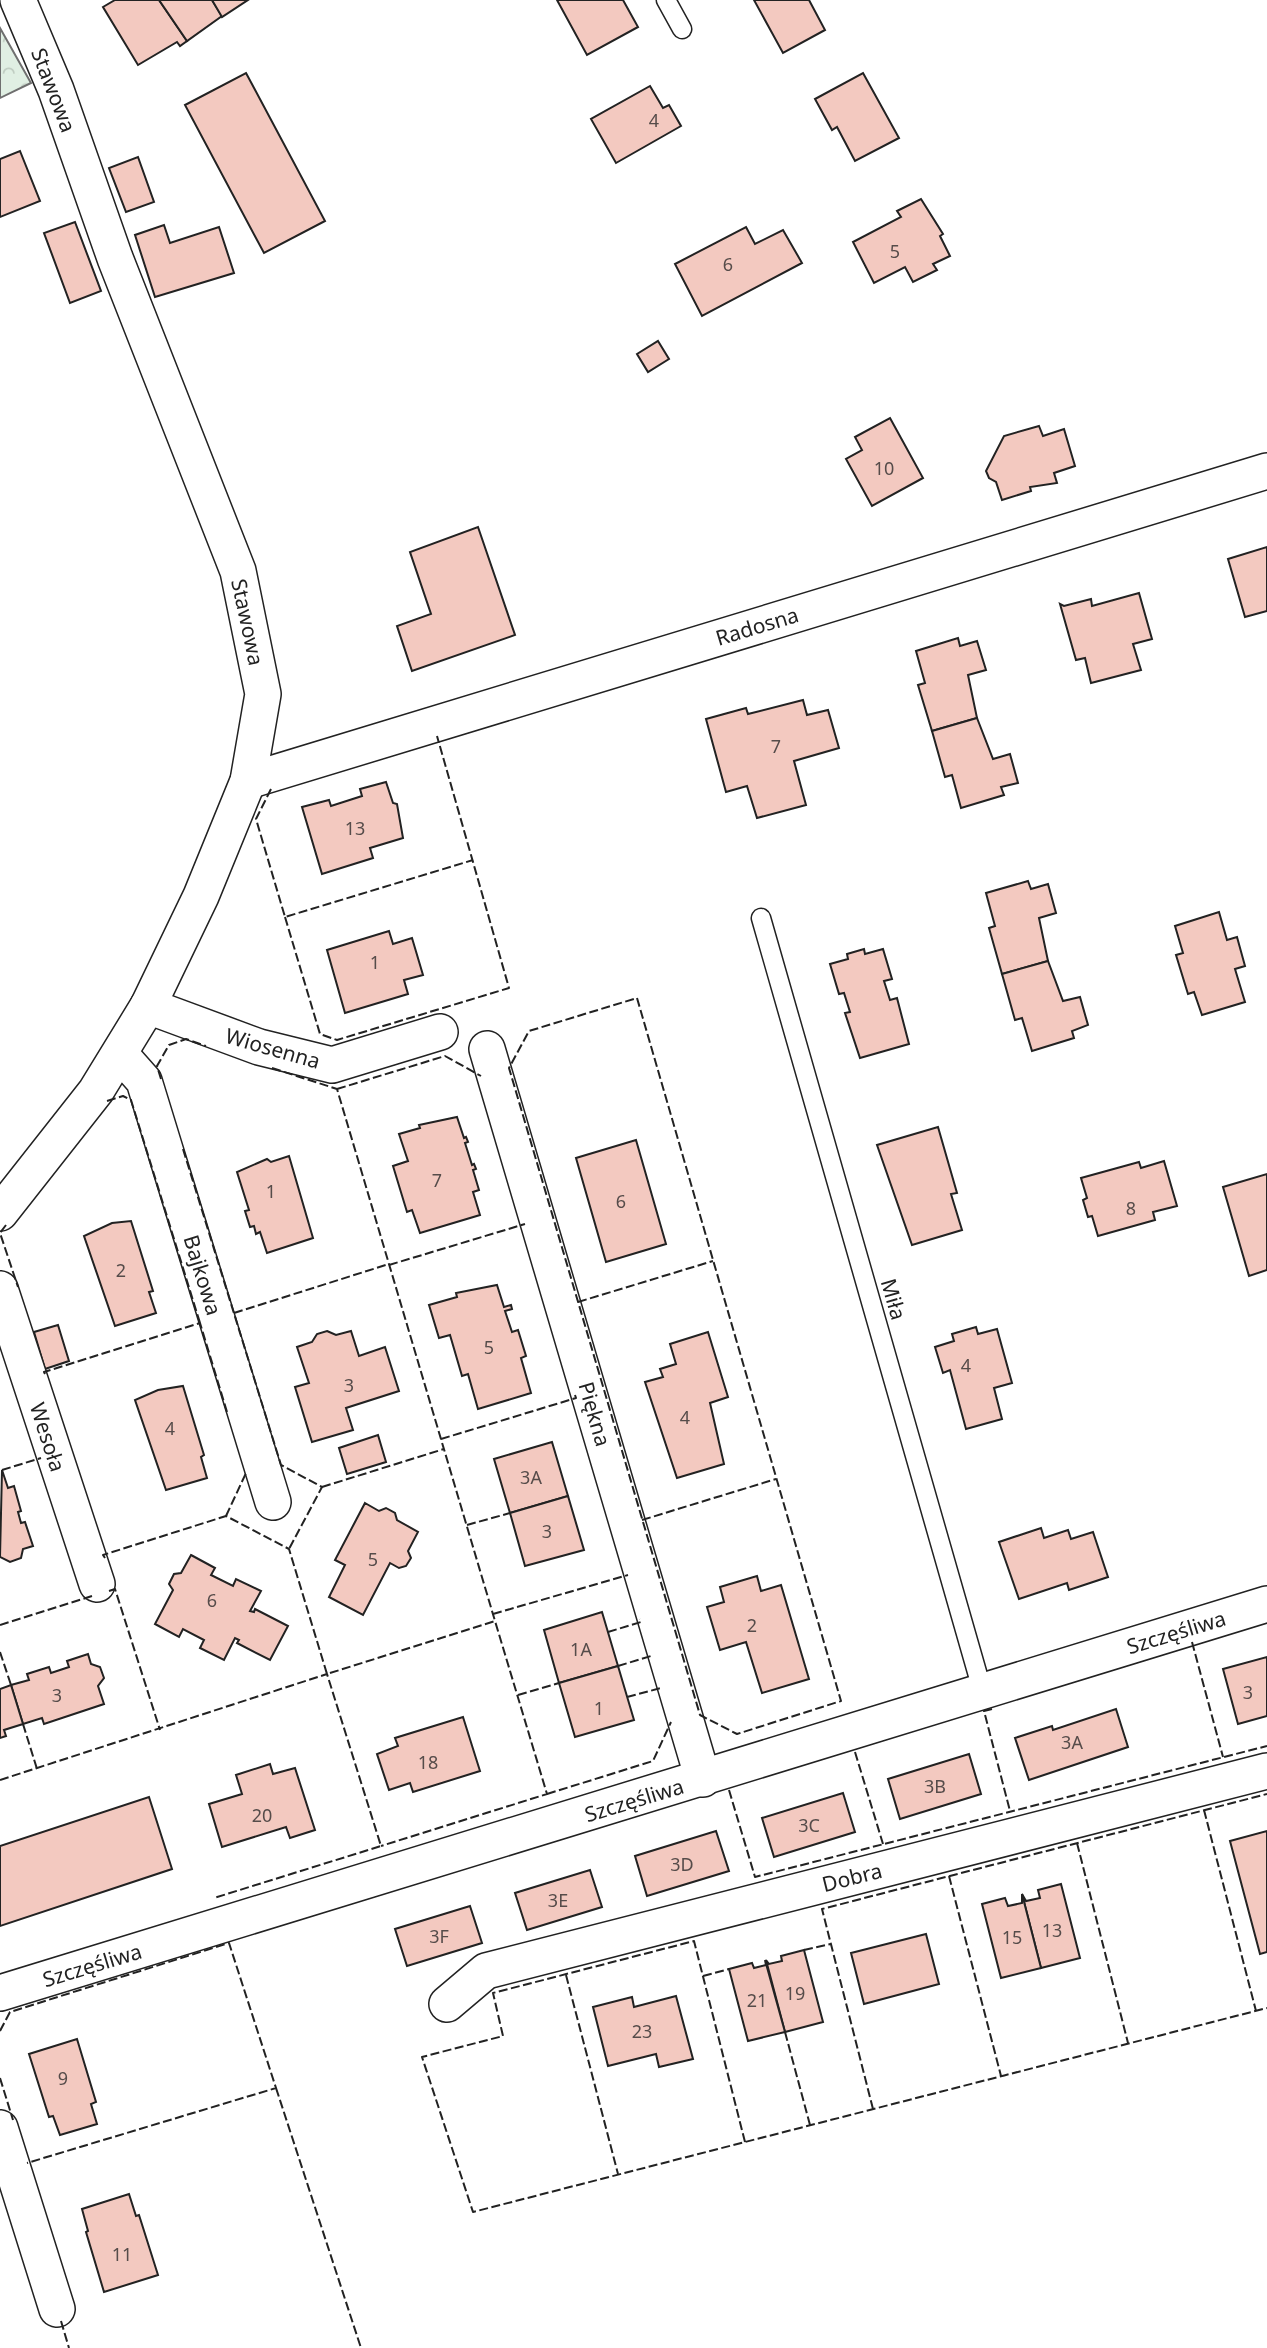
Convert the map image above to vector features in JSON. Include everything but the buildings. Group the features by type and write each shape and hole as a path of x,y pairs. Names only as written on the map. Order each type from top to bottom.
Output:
{"street":[{"name":"Stawowa","path":"0,1213 96,1091 121,1055 148,1006 201,896 248,781 262,695 238,571 115,258 56,90 18,0"},
{"name":"Radosna","path":"248,781 1267,471"},
{"name":"Wiosenna","path":"148,1006 259,1047 332,1065 440,1032"},
{"name":"Piękna","path":"487,1049 703,1779"},
{"name":"Bajkowa","path":"121,1055 144,1081 273,1502"},
{"name":"Wesoła","path":"0,1289 97,1584"},
{"name":"Szczęśliwa","path":"0,1993 1267,1604"},
{"name":"Dobra","path":"447,2004 486,1971 1267,1771"},
{"path":"0,2128 57,2309"}],"lane":[{"path":"666,0 682,29"},
{"name":"Miła","path":"761,918 984,1693"}],"green space":[{"path":"0,28 31,83 0,98"}],"fence":[{"path":"285,917 320,1034 337,1040 509,988 437,736"},
{"path":"271,789 256,819 285,917 473,860"},
{"path":"637,998 841,1701 737,1734 700,1715 509,1068 529,1031 637,998"},
{"path":"161,1079 157,1066 169,1045 186,1039 206,1046"},
{"path":"337,1089 445,1056 481,1076"},
{"path":"272,1068 337,1089 495,1621"},
{"path":"107,1101 123,1096 131,1100 200,1323"},
{"path":"183,1149 281,1465 322,1487 289,1549"},
{"path":"389,1265 525,1224"},
{"path":"6,1225 0,1233 18,1287"},
{"path":"578,1302 713,1261"},
{"path":"234,1313 389,1264"},
{"path":"45,1374 44,1372 200,1323 227,1412"},
{"path":"441,1439 576,1398 575,1395"},
{"path":"322,1487 444,1449"},
{"path":"2,1470 41,1458"},
{"path":"226,1516 246,1473"},
{"path":"642,1520 776,1479"},
{"path":"467,1525 510,1513"},
{"path":"105,1558 103,1555 226,1516 289,1549 327,1674 495,1621 547,1794 381,1846"},
{"path":"493,1614 628,1575"},
{"path":"109,1591 115,1589 160,1730"},
{"path":"0,1625 92,1596"},
{"path":"608,1632 641,1622 640,1619"},
{"path":"1192,1642 1223,1757"},
{"path":"0,1652 11,1685"},
{"path":"618,1666 651,1656"},
{"path":"0,1780 327,1674 381,1846 214,1898"},
{"path":"518,1695 559,1683"},
{"path":"627,1697 661,1688"},
{"path":"992,1709 984,1711 1010,1811"},
{"path":"547,1794 653,1761 671,1722"},
{"path":"23,1724 37,1769"},
{"path":"729,1790 755,1877 1267,1746"},
{"path":"855,1752 883,1844"},
{"path":"873,2109 822,1909 1267,1794"},
{"path":"1204,1810 1256,2011"},
{"path":"1077,1843 1128,2043"},
{"path":"949,1876 1001,2076"},
{"path":"745,2142 694,1941 493,1993 503,2036 422,2057 473,2212 1267,2008"},
{"path":"0,2031 10,2012 229,1943 276,2088 27,2163"},
{"path":"804,1950 831,1944"},
{"path":"703,1976 729,1969"},
{"path":"566,1975 618,2174"},
{"path":"785,2032 810,2125"},
{"path":"0,2078 13,2120"},
{"path":"276,2088 361,2348"},
{"path":"61,2321 69,2348"}]}
